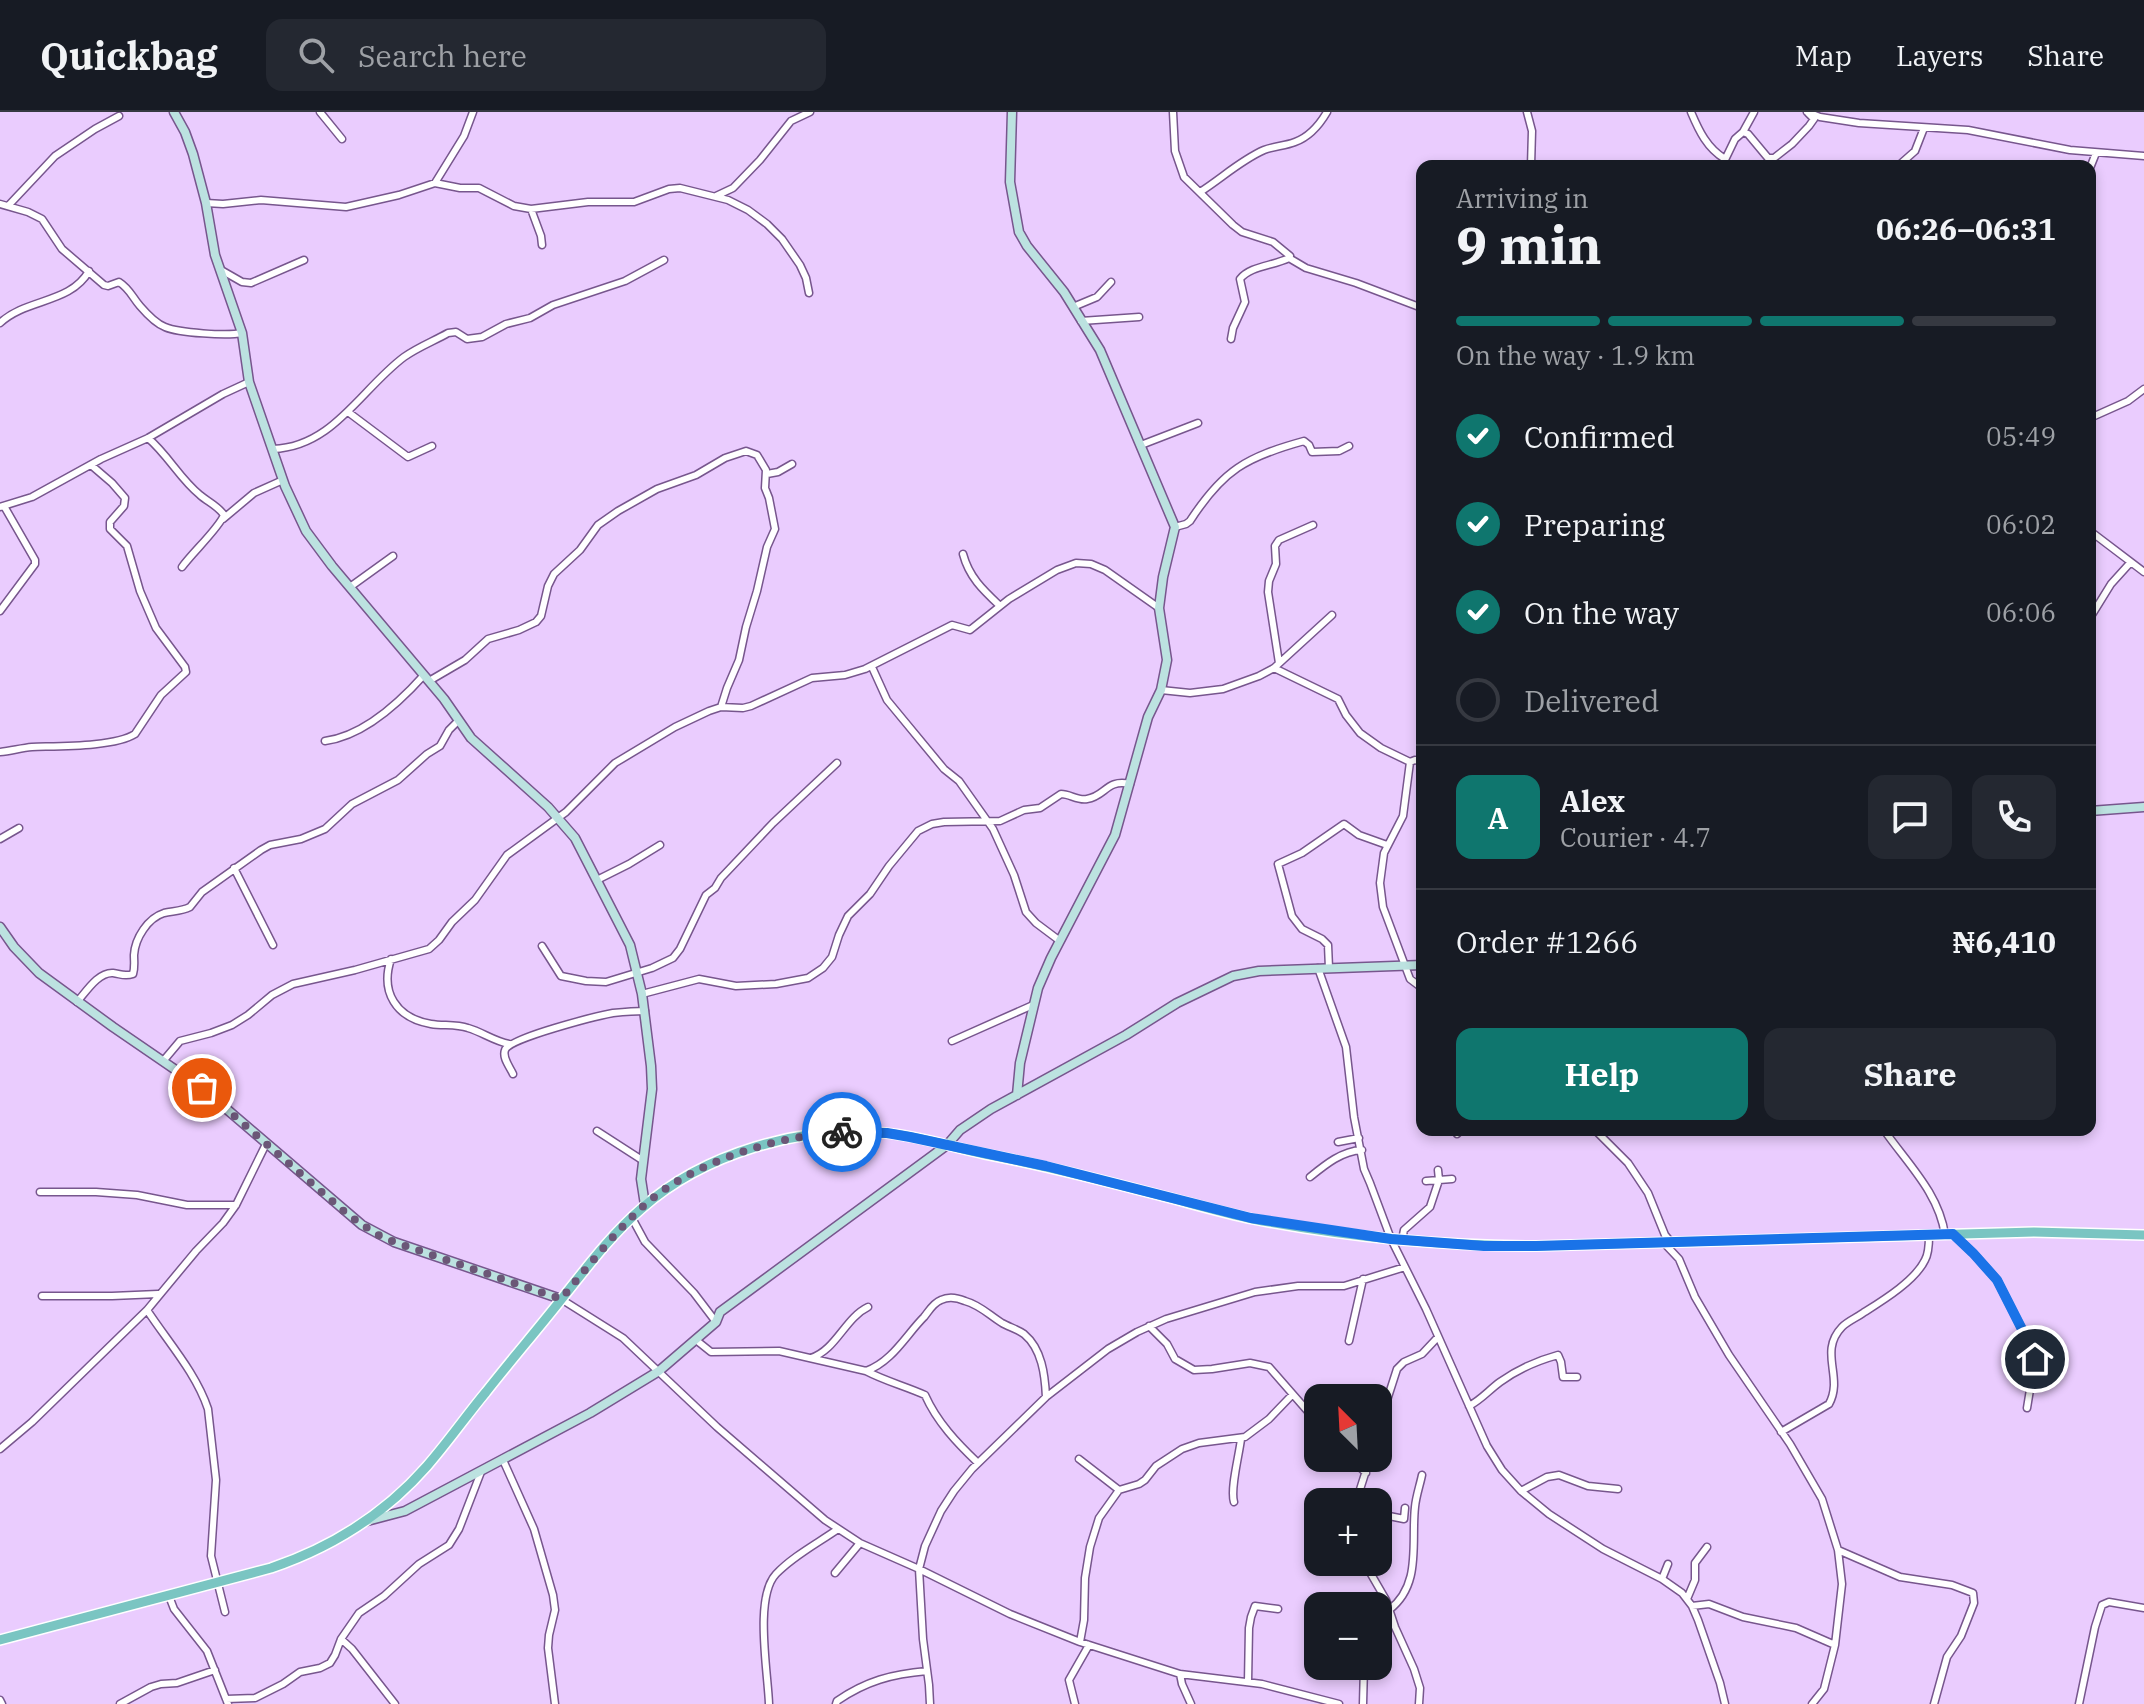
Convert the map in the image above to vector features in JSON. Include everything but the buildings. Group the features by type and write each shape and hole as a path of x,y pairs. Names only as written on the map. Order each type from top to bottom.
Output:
{"main road":[{"path":"0,1640 304,1557 367,1521 405,1490 428,1466 595,1257 645,1205 711,1164 800,1136 868,1132 899,1135 1046,1166 1251,1218 1397,1240 1536,1246 2034,1232 2144,1235"}],"street":[{"path":"174,112 191,147 210,230 242,333 249,382 283,480 306,531 482,749 558,817 575,838 630,945 645,1011 652,1089 642,1160 645,1205"},
{"path":"320,112 342,139"},
{"path":"435,183 464,136 473,112"},
{"path":"716,196 733,188 791,121 810,112"},
{"path":"1012,112 1010,182 1019,232 1055,280 1100,350 1175,527 1159,608 1167,660 1161,690 1148,717 1115,835 1044,973 1020,1063 1017,1095"},
{"path":"1173,112 1175,151 1184,177 1233,225 1242,232 1273,242 1289,258 1306,268 1416,306"},
{"path":"1200,192 1264,150 1304,138 1327,112"},
{"path":"1527,112 1532,131 1531,160"},
{"path":"1691,112 1705,142 1721,160"},
{"path":"1724,160 1754,112"},
{"path":"1743,132 1772,159 1783,153 1809,126 1814,119 1807,112"},
{"path":"1807,112 1850,122 1968,130 2096,153 2144,156"},
{"path":"119,116 55,156 4,205 42,219 62,249 104,285 123,284 140,307 163,327 203,333 242,333"},
{"path":"1905,160 1915,151 1924,128"},
{"path":"2093,160 2096,153"},
{"path":"206,203 261,200 346,207 435,183 479,188 506,203 531,209 588,202 634,202 675,187 716,196 748,210 775,231 800,265 809,293"},
{"path":"531,209 542,245"},
{"path":"1231,339 1245,302 1240,279 1243,274 1289,258"},
{"path":"221,270 242,282 251,283 304,260"},
{"path":"273,449 287,448 331,429 404,357 448,333 456,332 467,339 482,337 506,324 530,318 553,305 625,281 664,260"},
{"path":"0,323 19,309 65,294 89,271"},
{"path":"1073,307 1097,297 1111,282"},
{"path":"1081,321 1139,317"},
{"path":"0,611 35,564 2,507 32,497 249,382"},
{"path":"2096,415 2128,401 2144,389"},
{"path":"348,412 408,457 432,446"},
{"path":"1141,445 1198,423"},
{"path":"148,438 169,458 192,488 222,511 223,519"},
{"path":"1175,527 1190,521 1207,495 1227,475 1262,454 1304,441 1312,452 1339,451 1349,446"},
{"path":"325,741 338,739 387,710 426,678 465,660 488,639 536,622 541,616 554,574 580,550 598,525 618,511 657,489 685,481 725,458 746,451 757,455 767,474 765,488 775,529 767,547 739,660 721,707"},
{"path":"767,474 792,464"},
{"path":"0,752 128,738 135,734 161,695 186,672 149,613 127,546 109,526 124,506 125,498 91,465"},
{"path":"182,567 223,519 254,493 283,480"},
{"path":"1276,665 1268,592 1276,564 1275,546 1279,540 1313,525"},
{"path":"2096,536 2144,572"},
{"path":"963,554 967,570 1000,606"},
{"path":"350,587 393,556"},
{"path":"164,1060 180,1041 232,1025 293,984 429,949 475,900 507,855 575,804 615,763 675,727 709,711 721,707 751,706 812,678 845,675 872,667 950,626 970,630 1000,606 1057,570 1076,563 1091,564 1105,570 1159,608"},
{"path":"2096,608 2111,584 2130,563"},
{"path":"1161,690 1190,693 1223,689 1259,676 1276,665 1332,615"},
{"path":"1276,665 1338,699 1360,733 1381,748 1410,762 1416,760"},
{"path":"872,667 887,700 944,769 959,781 988,822 1014,875 1026,912 1060,941"},
{"path":"77,1002 102,976 133,974 136,945 146,926 161,914 187,910 202,892 270,845 301,839 325,829 352,804 398,780 440,746 458,721"},
{"path":"1410,762 1403,816 1387,845 1382,866 1382,901 1410,979 1416,984"},
{"path":"542,946 556,971 565,978 606,982 673,958 706,895 773,823 837,763"},
{"path":"642,994 699,979 736,986 776,984 808,978 832,957 848,916 870,894 918,831 944,822 1000,821 1024,810 1040,808 1061,794 1085,800 1110,784 1130,784"},
{"path":"2096,811 2144,807"},
{"path":"1329,968 1328,945 1302,929 1292,916 1278,864 1302,853 1344,824 1359,835 1387,845"},
{"path":"0,839 19,828"},
{"path":"597,880 660,845"},
{"path":"234,868 273,945"},
{"path":"1,929 39,973 223,1104 347,1214 394,1242 561,1299 623,1338 717,1427 815,1512 860,1543 1010,1614 1080,1642 1180,1674 1262,1684 1339,1704"},
{"path":"391,959 387,987 403,1012 427,1023 468,1028 509,1044 604,1015 645,1011"},
{"path":"367,1521 405,1511 590,1413 659,1371 716,1322 720,1312 947,1145 968,1124 1177,1003 1246,972 1416,965"},
{"path":"1318,968 1344,1039 1364,1169 1487,1446 1502,1470 1521,1491 1549,1514 1603,1549 1678,1589 1689,1602 1725,1704"},
{"path":"952,1041 1033,1005"},
{"path":"509,1044 505,1054 513,1074"},
{"path":"597,1131 642,1160"},
{"path":"1601,1136 1628,1163 1648,1193 1667,1241 1679,1259 1695,1297 1822,1499 1838,1550 1842,1584 1835,1645 1824,1689 1812,1704"},
{"path":"1888,1136 1934,1198 1949,1235 1973,1253 1997,1280 2035,1359 2027,1408"},
{"path":"1338,1142 1359,1138"},
{"path":"0,1449 147,1310 223,1223 236,1205 266,1144"},
{"path":"1310,1177 1349,1151 1362,1150"},
{"path":"1397,1240 1410,1222 1430,1207 1439,1180 1438,1170"},
{"path":"1426,1181 1452,1179"},
{"path":"40,1192 96,1192 137,1195 187,1205 236,1205"},
{"path":"632,1218 645,1242 694,1293 716,1322"},
{"path":"1781,1432 1832,1401 1835,1383 1830,1350 1835,1336 1850,1320 1917,1272 1925,1261 1929,1236"},
{"path":"930,1704 919,1569 933,1527 954,1491 978,1463 1046,1397 1096,1357 1149,1326 1198,1308 1255,1292 1298,1286 1340,1286 1405,1267"},
{"path":"1349,1341 1363,1279"},
{"path":"42,1296 159,1294"},
{"path":"866,1371 879,1365 900,1346 933,1305 952,1298 984,1308 1000,1322 1025,1336 1043,1369 1046,1397"},
{"path":"811,1358 824,1352 858,1312 868,1307"},
{"path":"147,1310 176,1351 208,1409 216,1480 211,1545 225,1612"},
{"path":"1149,1326 1167,1344 1175,1359 1199,1371 1242,1364 1269,1367 1304,1408"},
{"path":"1392,1386 1399,1365 1422,1354 1438,1337"},
{"path":"696,1340 711,1352 791,1352 866,1371 907,1387 925,1395 943,1427 978,1463"},
{"path":"1469,1406 1509,1375 1542,1359 1558,1355 1563,1377 1577,1377"},
{"path":"1080,1642 1090,1547 1099,1518 1119,1490 1139,1484 1156,1466 1182,1449 1199,1443 1241,1439 1257,1429 1292,1395"},
{"path":"1234,1502 1231,1494 1241,1439"},
{"path":"1079,1459 1119,1490"},
{"path":"503,1460 534,1529 553,1595 555,1610 548,1648 555,1704"},
{"path":"169,1596 174,1609 207,1651 227,1701 255,1698 300,1672 326,1665 359,1613 384,1596 419,1564 449,1545 459,1529 481,1471"},
{"path":"1361,1488 1366,1473"},
{"path":"1392,1607 1402,1597 1413,1576 1415,1505 1422,1475"},
{"path":"1521,1491 1547,1477 1559,1475 1588,1486 1618,1489"},
{"path":"1392,1517 1404,1519 1405,1508"},
{"path":"769,1704 763,1642 766,1601 773,1576 838,1529"},
{"path":"835,1573 860,1543"},
{"path":"1689,1602 1695,1580 1695,1563 1707,1547"},
{"path":"1838,1550 1900,1577 1952,1585 1973,1593 1974,1603 1961,1636 1947,1657 1934,1704"},
{"path":"1662,1579 1668,1564"},
{"path":"1689,1602 1709,1604 1743,1617 1796,1628 1835,1645"},
{"path":"2079,1704 2102,1605 2109,1602 2144,1608"},
{"path":"1248,1682 1249,1628 1255,1606 1278,1609"},
{"path":"1392,1618 1418,1682 1419,1704"},
{"path":"341,1639 395,1704"},
{"path":"1075,1704 1069,1680 1089,1645"},
{"path":"120,1704 151,1687 177,1683 215,1670"},
{"path":"836,1704 849,1692 893,1674 927,1671"},
{"path":"1180,1674 1191,1704"},
{"path":"1363,1704 1364,1680"}],"way so far":[{"path":"202,1088 347,1214 376,1234 561,1299 638,1211 664,1191 711,1164 752,1149 800,1136 842,1132"}],"route":[{"path":"842,1132 910,1137 1046,1166 1251,1218 1391,1239 1484,1246 1536,1246 1953,1234 1997,1280 2035,1359"}]}
